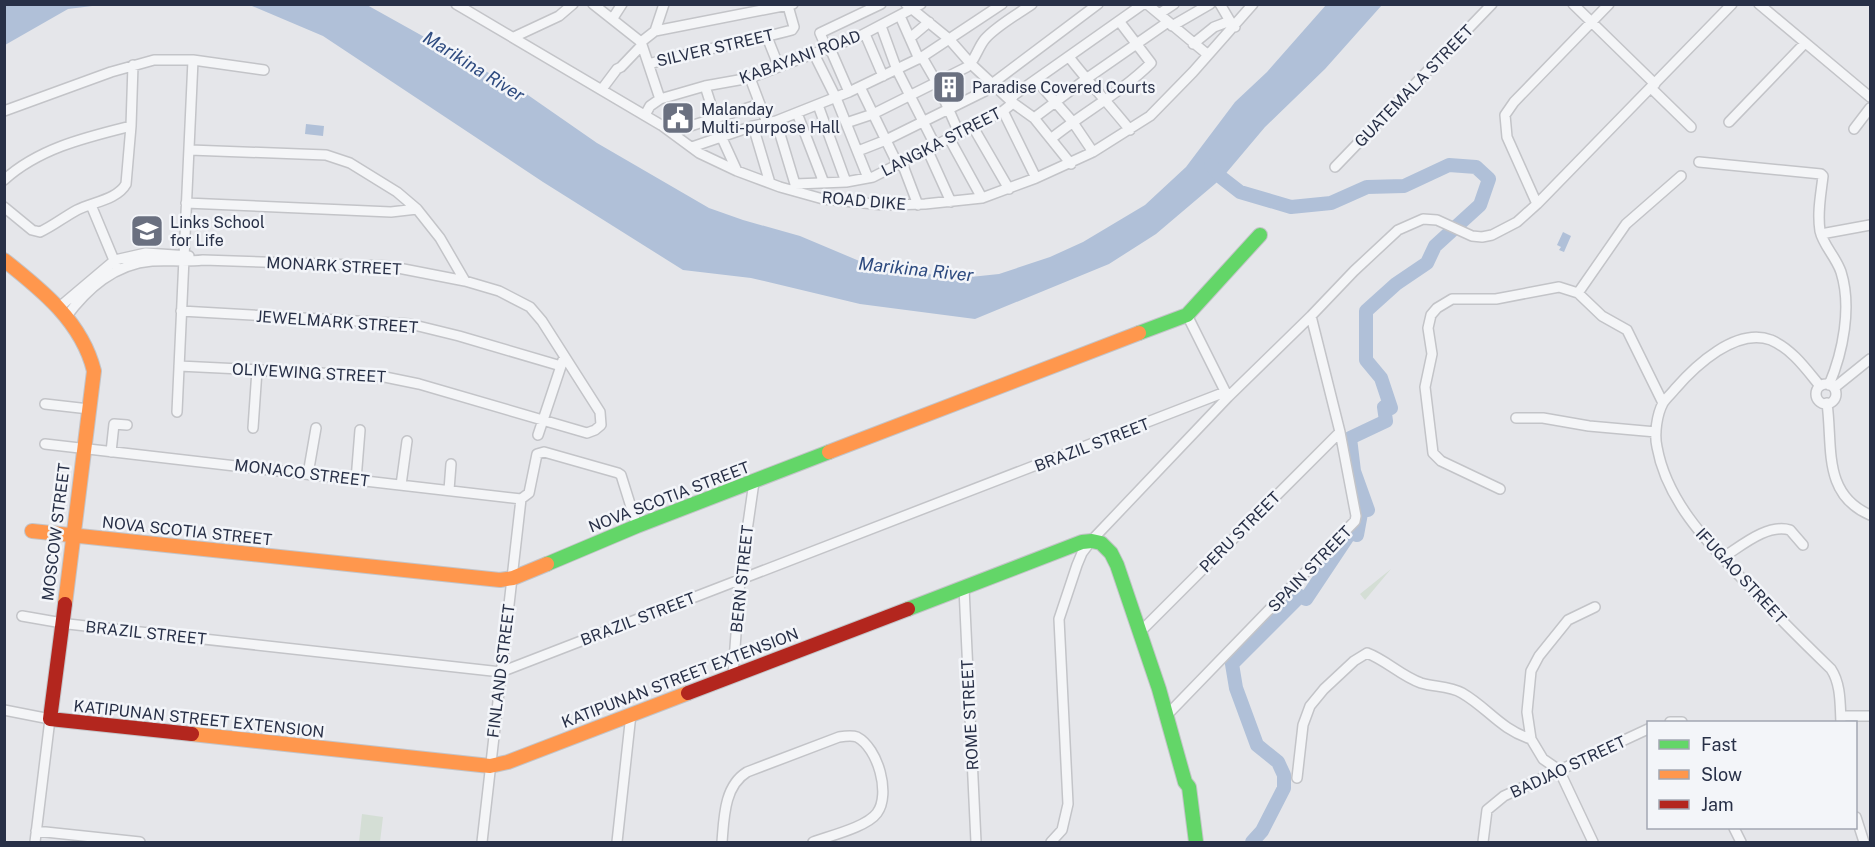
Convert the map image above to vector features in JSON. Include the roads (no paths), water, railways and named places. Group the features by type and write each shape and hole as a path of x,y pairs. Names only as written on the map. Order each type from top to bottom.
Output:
{"street":[{"name":"ROAD DIKE","path":"456,4 645,115 692,147 737,171 770,183 834,200 884,205 918,205 981,198 1071,164 1150,116 1253,4"},
{"path":"514,37 559,16 573,4"},
{"path":"592,4 613,18 641,43 660,99 650,106 645,115"},
{"path":"613,18 622,4"},
{"path":"655,31 664,4"},
{"path":"738,4 740,16"},
{"path":"849,92 832,53 820,34 821,31 881,4"},
{"path":"971,64 972,57 987,37 1032,4"},
{"path":"858,151 886,140 985,91 1098,4"},
{"name":"LANGKA STREET","path":"795,188 868,178 973,127 1003,111 1014,95 1143,4"},
{"path":"1147,4 1207,54"},
{"path":"1159,14 1174,4"},
{"path":"1034,118 1136,42 1210,4"},
{"path":"1193,44 1214,27 1233,24 1220,4"},
{"name":"GUATEMALA STREET","path":"1335,167 1492,4"},
{"path":"1573,4 1691,127"},
{"path":"1537,204 1510,145 1505,115 1514,102 1609,4"},
{"path":"1051,843 1062,830 1068,804 1059,619 1082,553 1091,541 1226,394 1311,316 1398,230 1423,219 1437,220 1472,236 1482,237 1492,235 1517,222 1732,4"},
{"path":"1759,4 1870,97"},
{"path":"602,89 617,69 655,31 740,16 768,7 790,5"},
{"name":"SILVER STREET","path":"649,64 693,51 743,44 794,29 790,5"},
{"path":"913,6 949,39 971,64 1034,118 1071,164"},
{"name":"KABAYANI ROAD","path":"660,99 705,86 750,78 865,34 900,16 913,6"},
{"path":"692,147 797,113 897,70 920,58 996,6"},
{"path":"900,16 920,58 937,83 959,133"},
{"path":"1052,138 1151,63 1119,21"},
{"path":"910,38 929,22"},
{"path":"881,26 897,70 923,122 951,202"},
{"path":"865,34 883,76"},
{"path":"767,37 779,67"},
{"path":"1729,122 1805,43"},
{"path":"814,54 836,98 868,178"},
{"path":"1069,57 1130,130"},
{"path":"4,111 133,65 154,60 193,60 264,70"},
{"path":"177,412 193,60"},
{"path":"846,123 873,114 971,64"},
{"path":"4,207 32,230 39,232 79,209 119,192 126,184 133,65"},
{"path":"750,78 760,105 771,122 795,188"},
{"path":"1036,80 1072,121 1093,152"},
{"path":"705,86 721,136 737,171"},
{"path":"860,87 900,164 918,205"},
{"path":"674,134 715,117 760,105"},
{"path":"818,105 846,182"},
{"path":"1854,129 1870,108"},
{"path":"1003,111 1036,178"},
{"path":"797,113 824,183"},
{"path":"4,180 56,147 131,126"},
{"path":"753,126 770,183"},
{"path":"973,127 1009,189"},
{"path":"949,138 981,198"},
{"path":"190,150 326,155 350,163 397,192 417,209 447,248 465,281"},
{"path":"1699,162 1823,176 1819,210 1821,234 1842,274 1845,308 1843,337 1837,367 1828,386"},
{"path":"1578,293 1626,224 1681,176"},
{"path":"186,203 391,212 417,209"},
{"path":"91,205 116,265"},
{"path":"1821,234 1870,225"},
{"name":"NOVA SCOTIA STREET","path":"32,531 500,580 513,578 637,526 1187,315 1260,235"},
{"name":"MONARK STREET","path":"61,313 116,265 146,257 388,266 465,281 499,291 530,308 542,321 562,362"},
{"name":"MOSCOW STREET","path":"4,260 61,313 84,340 93,361 93,379 34,843"},
{"path":"1500,489 1441,461 1433,453 1425,387 1432,354 1428,328 1431,315 1437,308 1452,299 1496,299 1559,287 1578,293 1602,316 1627,330 1663,403"},
{"name":"JEWELMARK STREET","path":"181,311 410,324 562,362"},
{"path":"1187,315 1226,394"},
{"name":"SPAIN STREET","path":"1167,715 1354,524 1356,516 1340,432 1311,316"},
{"name":"IFUGAO STREET","path":"1828,386 1786,348 1770,340 1757,338 1730,344 1691,370 1663,403 1656,432 1663,470 1693,525 1722,558 1831,669 1836,676 1839,689 1841,719"},
{"path":"1828,386 1836,393 1835,399 1827,403 1821,402 1817,397 1817,391 1870,359"},
{"path":"538,435 562,362"},
{"name":"OLIVEWING STREET","path":"178,366 380,375 419,384 587,433 596,430 601,425 600,412 562,362"},
{"path":"253,428 257,370"},
{"name":"BRAZIL STREET","path":"22,616 61,623 501,672 1226,394"},
{"path":"1827,403 1832,466 1838,488 1849,502 1870,515"},
{"path":"45,404 89,409"},
{"path":"1516,418 1543,418 1589,426 1656,432"},
{"path":"111,452 114,424 127,425"},
{"path":"308,474 316,428"},
{"path":"356,480 360,430"},
{"name":"PERU STREET","path":"1140,632 1340,432"},
{"path":"401,485 407,441"},
{"name":"MONACO STREET","path":"45,444 521,499"},
{"name":"FINLAND STREET","path":"482,843 521,499 529,493 537,454 544,452 618,473 621,476 637,526"},
{"path":"448,490 451,464"},
{"name":"BERN STREET","path":"733,675 740,579 754,482"},
{"path":"1722,558 1762,534 1778,529 1790,530 1803,545"},
{"path":"1091,541 1102,543 1110,552 1140,632 1167,715 1185,782 1189,787 1196,843"},
{"name":"KATIPUNAN STREET EXTENSION","path":"4,710 50,719 490,766 508,762 1077,544 1091,541"},
{"name":"ROME STREET","path":"964,588 975,843"},
{"path":"1593,843 1559,770 1543,759 1532,739 1527,712 1531,671 1539,656 1563,625 1576,615 1595,607"},
{"path":"1297,778 1300,741 1310,706 1339,675 1367,653 1422,684 1459,691 1505,728 1532,739"},
{"path":"617,843 631,714"},
{"path":"1841,719 1870,716"},
{"name":"BADJAO STREET","path":"1483,843 1487,810 1504,796 1647,729"},
{"path":"723,843 730,790 739,777 839,737 855,736 867,744 875,754 879,769 881,804 876,814 865,823 813,843"},
{"path":"1537,779 1543,759"},
{"path":"1734,829 1741,843"},
{"path":"1857,829 1864,843"},
{"path":"36,831 133,842"}],"water":[{"path":"5,4 100,5 68,9 5,45"},
{"name":"Marikina River","path":"241,5 367,5 525,93 597,143 709,208 800,236 876,268 961,278 999,274 1050,257 1083,242 1145,205 1186,167 1235,102 1267,72 1326,5 1382,5 1325,69 1265,127 1222,178 1156,234 1109,264 975,319 860,304 751,278 683,270 543,182 323,36 252,6"},
{"path":"306,124 324,126 323,136 305,134"},
{"path":"1563,232 1571,236 1564,252 1559,250 1561,247 1557,245"}],"waterway":[{"path":"1211,165 1222,178 1240,192 1291,207 1331,203 1367,187 1404,186 1449,165 1476,167 1489,179 1480,205 1435,246 1427,263 1396,284 1366,311 1366,360 1381,378 1391,408 1384,407 1386,421 1350,438 1354,471 1368,510 1362,508 1357,535 1350,533 1306,599 1300,596 1232,664 1236,688 1257,745 1278,762 1284,775 1284,788 1262,831 1252,842"}],"place":[{"name":"Paradise Covered Courts","path":"949,87"},
{"name":"Malanday Multi-purpose Hall","path":"678,118"},
{"name":"Links School for Life","path":"147,231"}]}
